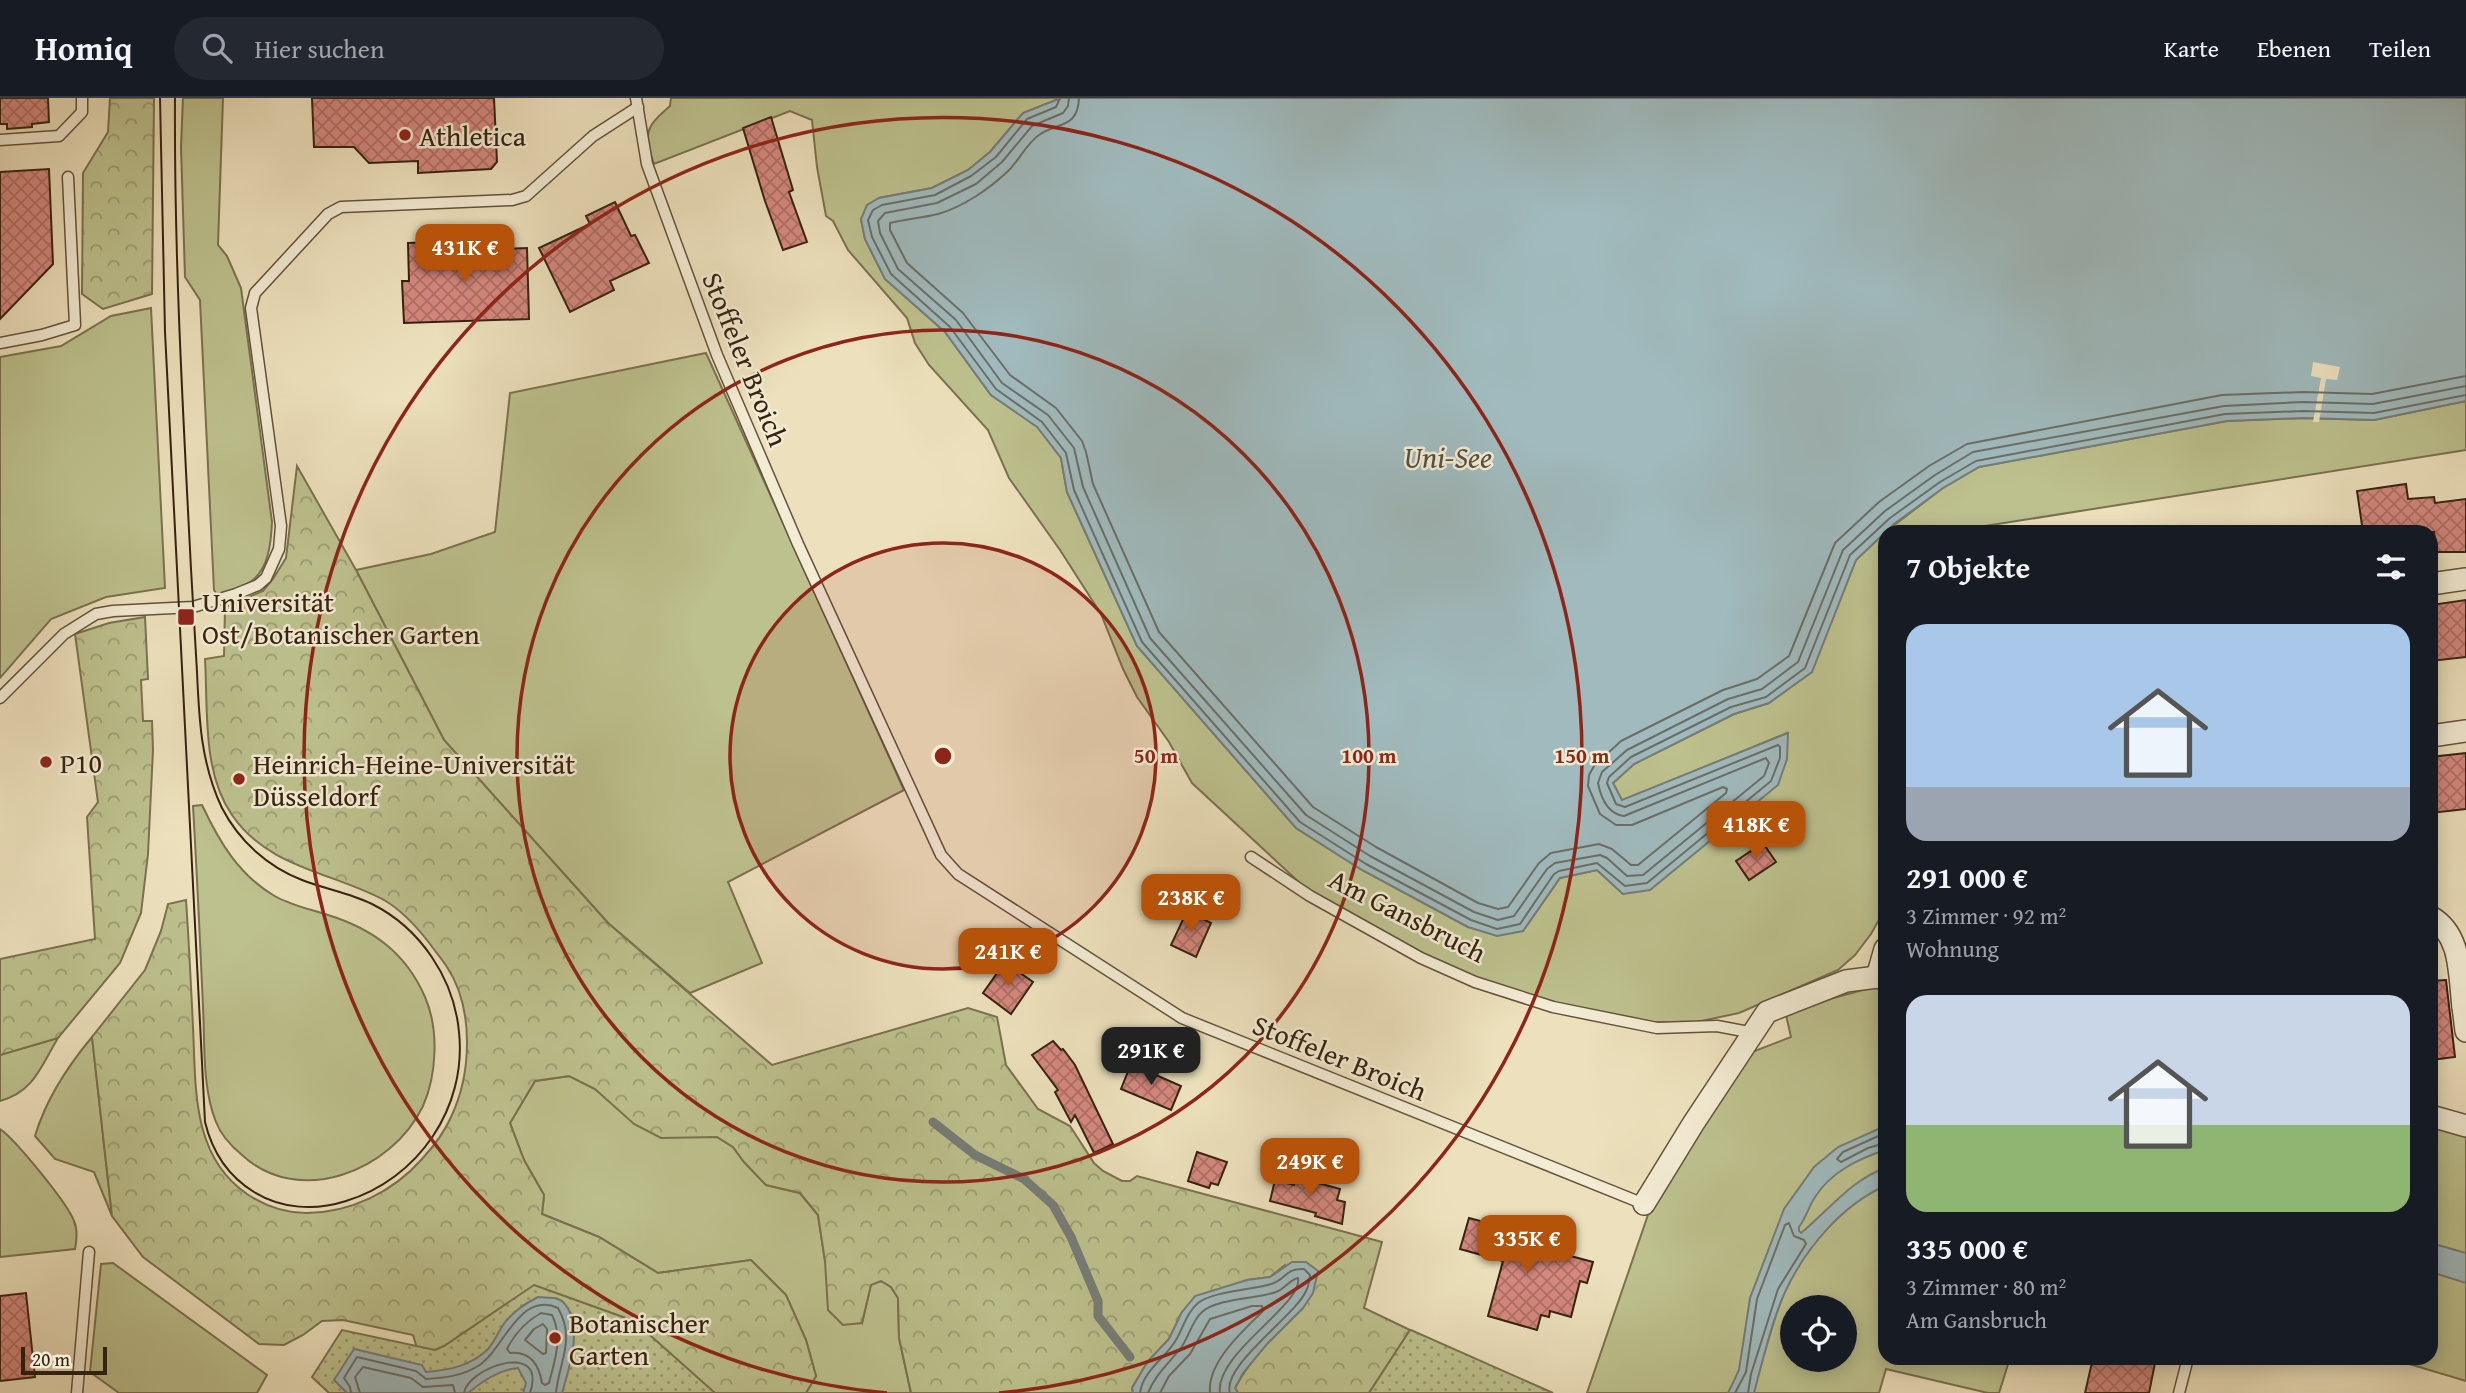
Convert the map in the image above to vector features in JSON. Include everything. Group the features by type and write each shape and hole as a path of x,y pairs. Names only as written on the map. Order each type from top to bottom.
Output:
{"street":[{"path":"2438,582 2466,579"},
{"path":"2438,735 2466,731"},
{"path":"2438,921 2455,945 2466,1031"},
{"path":"1644,1204 1767,1012 1846,981 1878,978"},
{"path":"2438,1118 2466,1126"}],"lane":[{"path":"0,140 59,136 82,112 82,98"},
{"name":"Stoffeler Broich","path":"0,698 64,634 96,614 194,607 236,594 258,585 266,578 279,549 281,526 251,308 255,293 328,214 341,207 512,200 526,196 593,136 637,102 647,164 717,355 798,544 941,855 958,874 1182,1018 1644,1204"},
{"path":"0,343 43,335 75,325 68,177"},
{"name":"Am Gansbruch","path":"1251,857 1310,896 1421,958 1475,982 1553,1007 1657,1028 1717,1026 1755,1033"},
{"path":"77,1393 89,1251"},
{"path":"2179,1393 2186,1365"}],"green space":[{"path":"110,98 154,98 152,294 103,309 82,294 83,173 108,132"},
{"path":"183,98 223,98 218,245 227,256 241,288 272,522 270,547 265,564 256,578 217,595 214,590 200,300 185,277 181,147"},
{"path":"671,98 1061,98 1023,113 990,152 968,170 932,188 879,198 861,219 865,239 885,279 945,332 991,395 1038,427 1061,458 1067,492 1137,646 1296,828 1362,870 1468,927 1523,931 1560,878 1597,870 1623,894 1787,759 1787,733 1622,801 1613,783 1634,764 1734,714 1769,703 1811,672 1856,560 1878,539 1878,922 1871,934 1855,955 1838,970 1739,1013 1692,1023 1652,1022 1555,1004 1474,980 1423,956 1315,897 1192,783 1169,742 1137,697 1101,614 1009,478 988,430 929,365 915,343 907,318 848,250 833,221 826,216 812,120 790,111 654,164 648,144 649,131 656,119 670,106"},
{"path":"151,308 165,588 106,597 51,619 0,678 0,357 61,346 111,316"},
{"path":"706,353 904,790 728,882 762,963 690,993 608,923 444,740 356,570 431,554 495,532 510,393"},
{"path":"2466,401 2466,450 1992,525 1894,525 1943,488 1979,467 2227,421 2303,418 2374,420"},
{"path":"297,466 356,570 444,740 608,923 772,1065 968,1008 997,1017 1006,1065 1038,1109 1070,1126 1094,1163 1103,1171 1122,1181 1130,1181 1137,1176 1382,1242 1364,1308 1410,1330 1369,1393 1238,1393 1235,1388 1257,1355 1303,1308 1285,1265 1270,1277 1247,1280 1182,1312 1169,1339 1148,1361 1132,1388 1133,1393 911,1393 899,1338 898,1298 891,1287 881,1281 871,1285 862,1323 843,1325 828,1310 825,1261 818,1215 800,1193 766,1185 733,1147 717,1137 661,1138 634,1124 595,1089 569,1076 535,1081 510,1123 524,1160 544,1195 542,1214 599,1237 658,1273 751,1260 786,1295 806,1340 816,1376 806,1393 562,1393 422,1365 413,1335 343,1320 322,1321 284,1345 259,1344 143,1257 112,1216 92,1037 145,970 161,931 168,904 186,900 195,1073 200,1118 215,1160 229,1178 247,1194 275,1208 306,1213 354,1205 384,1191 410,1171 438,1139 451,1117 463,1081 467,1041 462,1002 447,967 420,932 403,914 384,900 302,867 264,847 247,833 232,815 216,780 208,740 205,659 224,656 225,607 263,591 286,558"},
{"path":"145,617 148,679 141,680 143,721 152,721 153,750 148,854 141,913 120,963 58,1038 0,1055 0,959 95,939 87,817 98,802 75,634 109,623"},
{"path":"202,805 231,856 261,887 293,904 344,921 373,935 398,955 408,968 430,1010 434,1037 433,1066 423,1106 409,1129 390,1149 367,1164 342,1175 316,1180 290,1179 265,1171 234,1148 216,1122 208,1094 205,1065 193,806"},
{"path":"1878,987 1878,1365 2008,1365 1999,1393 1988,1393 1886,1369 1879,1393 1587,1393 1651,1206 1752,1052 1791,1037 1786,1015 1815,1003"},
{"path":"92,1037 112,1216 94,1172 55,1159 35,1136 58,1084"},
{"path":"58,1038 29,1084 12,1097 0,1101 0,1055"},
{"path":"570,1076 595,1089 614,1105 693,1136 717,1137 733,1147 766,1185 800,1193 818,1215 825,1261 862,1323 871,1284 881,1281 891,1287 898,1298 899,1338 911,1393 806,1393 816,1376 806,1340 786,1295 751,1260 658,1273 599,1237 542,1214 544,1195 524,1160 510,1123 535,1081"},
{"path":"2438,1123 2466,1130 2466,1381 2412,1365 2438,1365"},
{"path":"0,1129 28,1158 70,1213 76,1228 75,1249 0,1257"},
{"path":"113,1263 267,1375 257,1393 119,1393 90,1372 101,1264"},
{"name":"Botanischer Garten","path":"534,1285 634,1321 715,1393 329,1393 312,1377 342,1330 435,1350"},
{"path":"1411,1330 1553,1393 1369,1393"}],"water":[{"name":"Uni-See","path":"1061,98 2466,98 2466,401 2374,420 2303,418 2227,421 1979,467 1943,488 1893,525 1878,525 1878,539 1856,560 1812,672 1769,703 1734,714 1634,764 1613,783 1622,800 1788,733 1787,759 1778,785 1650,890 1623,894 1597,870 1560,878 1523,931 1497,936 1468,927 1362,870 1296,828 1137,646 1067,492 1061,458 1037,427 991,395 945,332 885,279 865,239 861,219 867,205 879,198 932,188 968,170 990,152 1023,113"},
{"path":"1878,1129 1878,1153 1855,1162 1829,1180 1813,1201 1799,1231 1801,1233 1861,1180 1878,1171 1878,1190 1854,1204 1827,1229 1794,1274 1784,1295 1780,1295 1780,1304 1754,1393 1728,1393 1739,1370 1750,1298 1784,1209 1814,1167 1838,1147"},
{"path":"2438,1245 2466,1253 2466,1283 2438,1274"},
{"path":"1292,1262 1306,1262 1318,1271 1313,1293 1303,1308 1243,1373 1235,1388 1238,1393 1133,1393 1132,1388 1148,1361 1169,1339 1182,1312 1195,1296 1247,1280 1270,1277"},
{"path":"538,1297 555,1298 564,1303 573,1323 573,1347 562,1393 523,1393 526,1383 518,1368 485,1380 468,1393 347,1393 334,1380 354,1349 422,1365 426,1372 467,1363 488,1349 514,1312"}],"pier":[{"path":"2313,362 2340,367 2337,380 2326,379 2319,422 2313,422 2321,378 2311,376"}],"building":[{"path":"0,98 48,98 49,122 32,124 32,127 7,129 7,124 0,124"},
{"name":"Athletica","path":"312,98 494,98 497,162 491,169 418,173 418,161 369,163 354,147 314,147"},
{"path":"771,117 793,190 789,192 807,242 783,250 743,128"},
{"path":"49,169 53,264 0,319 0,172"},
{"path":"615,202 631,236 635,235 649,263 610,281 614,290 570,312 539,248 590,224 586,216"},
{"path":"456,241 456,251 527,248 529,319 404,323 402,281 409,281 408,243"},
{"path":"2406,484 2408,499 2434,497 2435,503 2466,499 2466,552 2438,552 2438,525 2362,525 2357,491"},
{"path":"2466,600 2466,657 2438,660 2438,604"},
{"path":"2466,753 2466,809 2438,812 2438,756"},
{"path":"1763,843 1776,862 1749,880 1736,861"},
{"path":"1187,911 1211,923 1196,957 1171,945"},
{"path":"1005,962 1033,982 1011,1014 983,993"},
{"path":"2446,980 2455,1057 2438,1059 2438,981"},
{"path":"1053,1041 1075,1065 1113,1144 1094,1153 1075,1115 1071,1122 1055,1092 1058,1090 1032,1055"},
{"path":"1131,1064 1181,1086 1171,1110 1121,1089"},
{"path":"1197,1152 1227,1162 1218,1185 1211,1183 1209,1188 1188,1181"},
{"path":"1296,1177 1340,1189 1337,1200 1345,1202 1342,1224 1315,1216 1316,1213 1270,1201 1275,1180 1294,1185"},
{"path":"1469,1218 1521,1232 1518,1242 1593,1262 1587,1283 1580,1281 1571,1317 1550,1311 1549,1317 1541,1315 1537,1330 1488,1316 1503,1261 1460,1249"},
{"path":"26,1293 35,1377 0,1381 0,1296"},
{"path":"2091,1365 2155,1365 2149,1393 2085,1393"}],"waterway":[{"path":"933,1122 975,1155 1024,1179 1053,1205 1071,1237 1098,1301 1098,1316 1130,1357"}],"tram line":[{"path":"160,98 165,332 205,1122 222,1162 245,1186 265,1198 287,1205 322,1206 346,1201 372,1191 416,1158 446,1113 455,1087 459,1032 456,1012 442,974 419,941 389,914 372,904 289,875 266,860 246,842 229,820 210,775 202,741 199,707 188,510 178,275 175,98"}],"place":[{"name":"Athletica","path":"405,135"},
{"name":"Universität Ost/Botanischer Garten","path":"186,617"},
{"name":"P10","path":"46,762"},
{"name":"Heinrich-Heine-Universität Düsseldorf","path":"239,779"},
{"name":"Botanischer Garten","path":"555,1338"}]}
